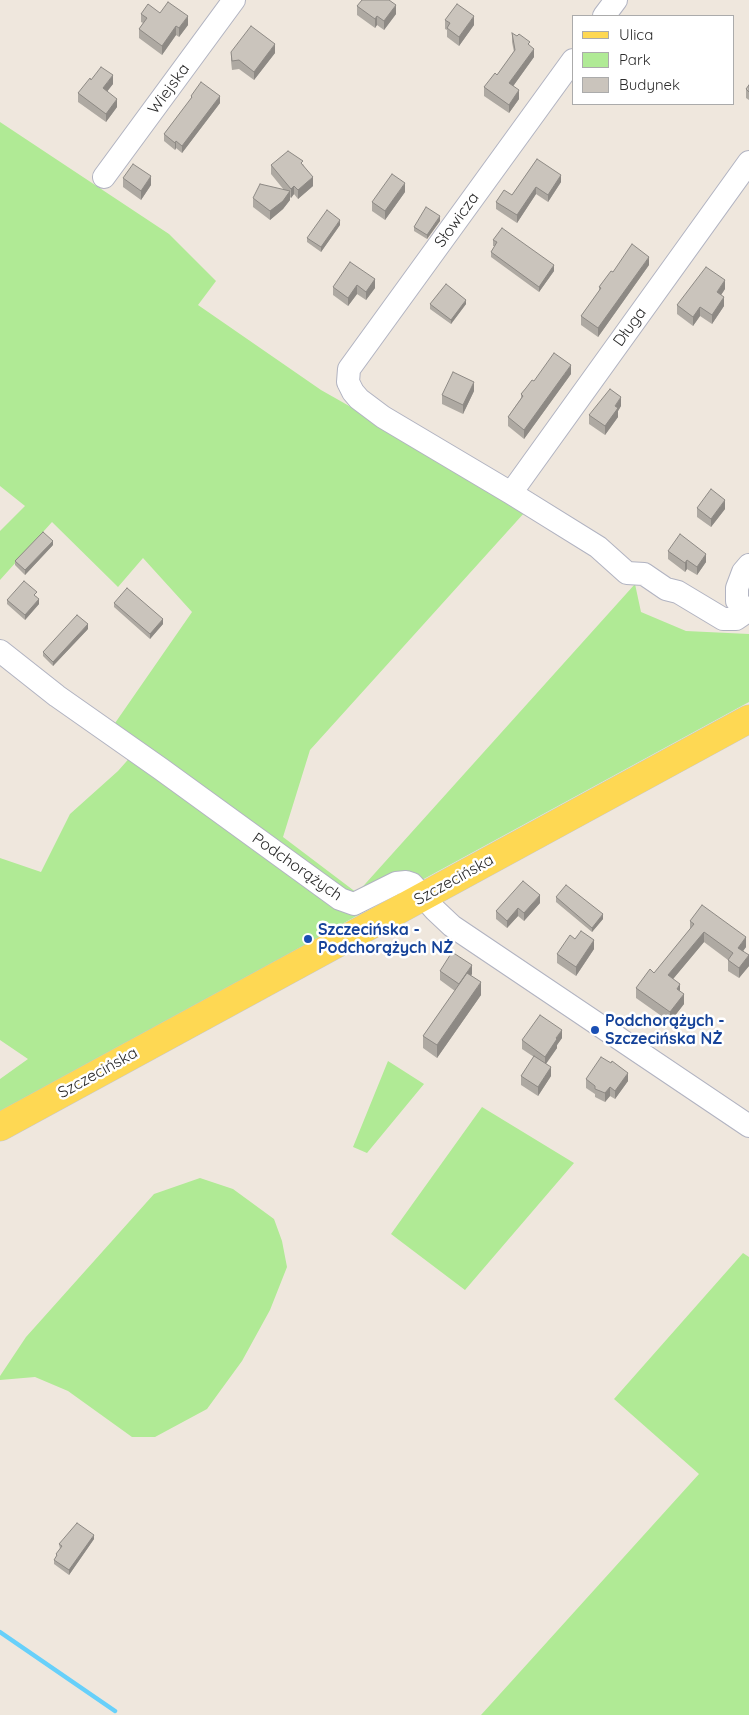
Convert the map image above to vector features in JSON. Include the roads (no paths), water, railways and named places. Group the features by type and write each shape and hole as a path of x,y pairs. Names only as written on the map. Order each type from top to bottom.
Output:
{"main road":[{"name":"Szczecińska","path":"0,1127 749,719"}],"street":[{"name":"Wiejska","path":"104,177 234,0"},
{"path":"605,15 616,0"},
{"name":"Słowicza","path":"511,493 383,417 359,399 348,382 349,369 572,61"},
{"name":"Długa","path":"511,493 749,162"},
{"path":"511,493 598,547 627,573 644,574 666,589 678,592 723,619 736,619 749,611 737,600 737,588 749,564"},
{"name":"Podchorążych","path":"0,651 57,696 340,899 354,904 391,885 401,882 412,884 452,926 749,1126"}],"waterway":[{"path":"0,1632 115,1711"}],"place":[{"name":"Szczecińska - Podchorążych NŻ","path":"308,939"},
{"name":"Podchorążych - Szczecińska NŻ","path":"595,1030"}]}
